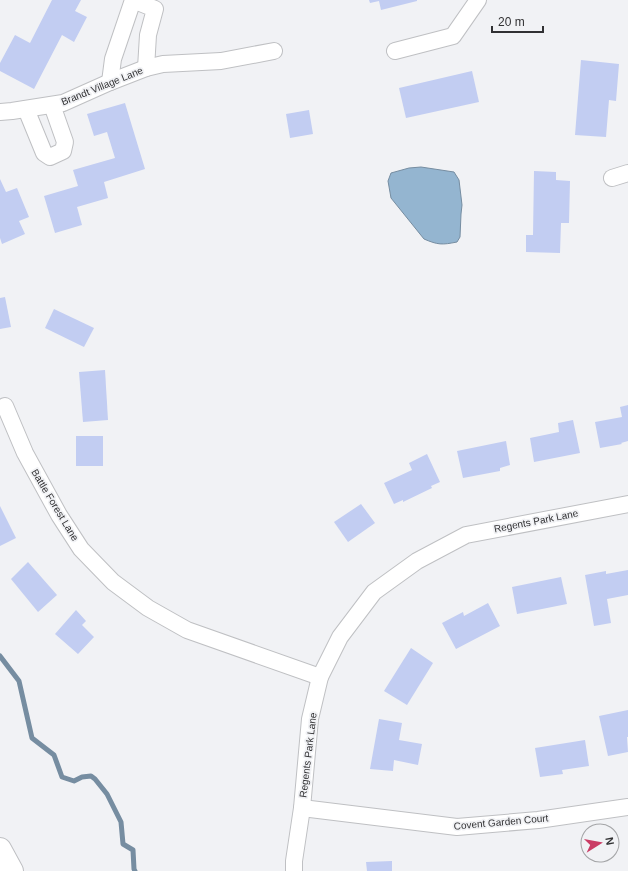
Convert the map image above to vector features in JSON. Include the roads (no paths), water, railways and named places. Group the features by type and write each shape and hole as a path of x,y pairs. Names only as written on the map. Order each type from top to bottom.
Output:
{"highway":[{"path":"0,849 12,871"}],"street":[{"path":"110,82 113,59 133,0 155,9 148,35 146,68"},
{"path":"395,51 453,36 478,0"},
{"name":"Brandt Village Lane","path":"0,112 64,103 110,82 146,68 163,64 221,61 274,51"},
{"path":"26,109 44,153 50,157 63,151 66,142 52,105"},
{"path":"612,178 628,173"},
{"name":"Battle Forest Lane","path":"5,406 25,453 59,515 81,549 113,582 148,608 187,630 320,677"},
{"name":"Regents Park Lane","path":"294,871 294,861 302,808 310,719 320,677 340,637 374,592 417,561 466,535 628,504"},
{"name":"Covent Garden Court","path":"302,808 457,828 538,820 628,807"}],"water":[{"path":"421,167 454,172 459,180 462,205 460,237 457,242 440,244 424,239 391,198 388,181 391,173 409,168"}],"waterway":[{"path":"0,656 19,681 32,738 54,755 62,777 74,781 82,777 91,776 107,794 121,822 123,844 133,850 135,871"}]}
